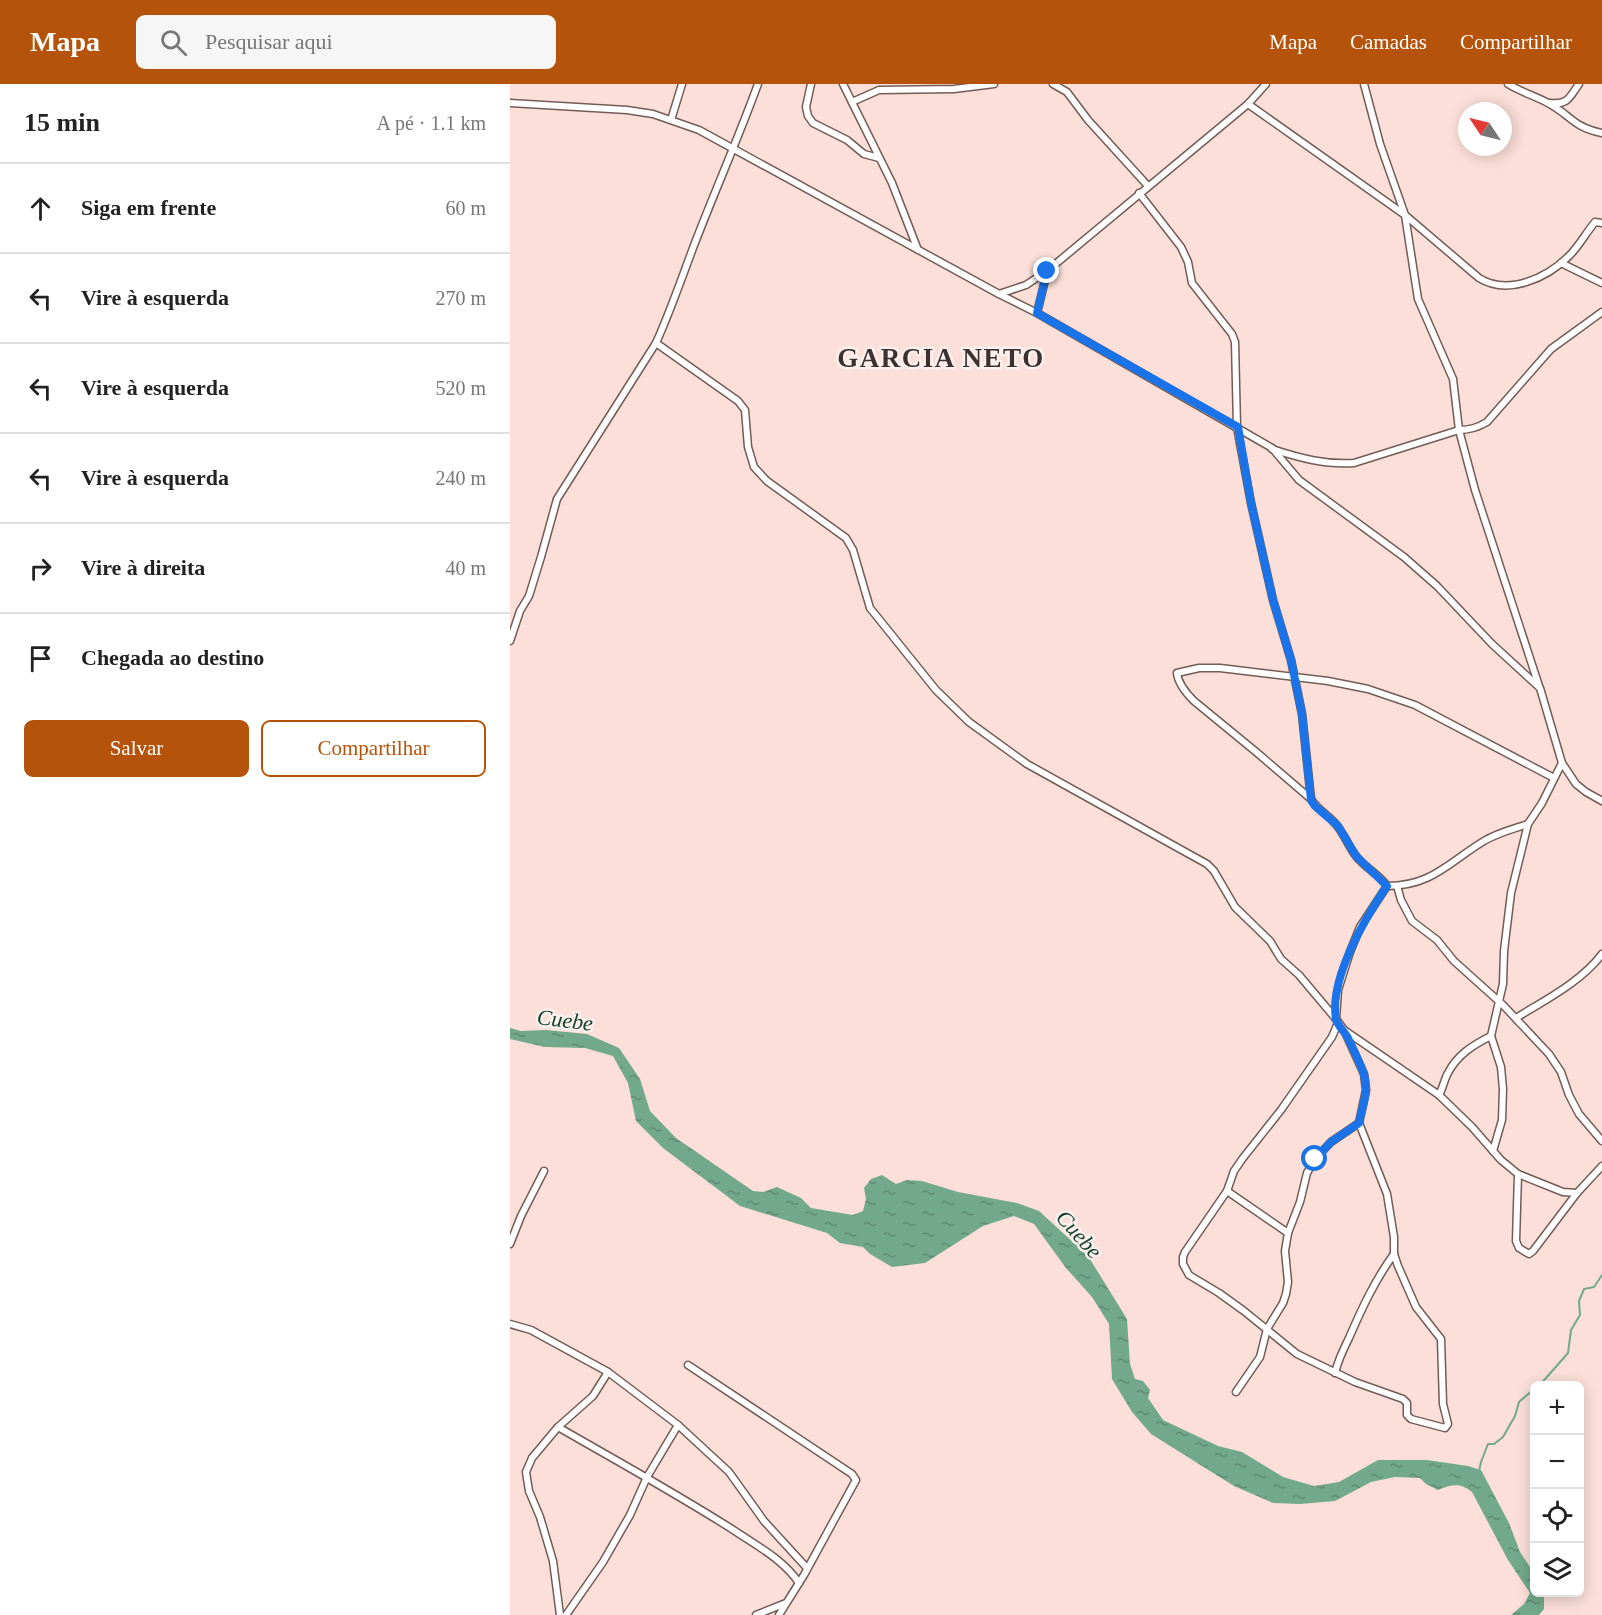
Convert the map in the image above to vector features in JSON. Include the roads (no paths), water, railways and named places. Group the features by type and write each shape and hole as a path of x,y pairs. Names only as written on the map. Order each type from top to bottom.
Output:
{"street":[{"path":"671,120 682,84"},
{"path":"510,641 520,611 529,596 557,499 656,343 758,84"},
{"path":"811,84 806,107 813,123 847,140 864,153 879,158"},
{"path":"843,84 892,183 919,250"},
{"path":"852,102 879,90 926,86 954,88 994,84"},
{"path":"1053,84 1067,92 1088,120 1148,186"},
{"path":"999,294 1026,285 1047,271 1248,104 1266,84"},
{"path":"1364,84 1380,144 1405,215 1418,298 1453,380 1459,430 1475,490 1540,688 1562,764 1576,784 1602,801"},
{"path":"1508,84 1549,103 1575,124 1602,133"},
{"path":"1549,103 1565,102 1579,84"},
{"path":"510,103 627,110 671,120 699,130 1037,313 1272,448 1307,460 1337,464 1354,463 1459,430 1471,430 1487,422 1551,349 1602,312"},
{"path":"1248,104 1405,215 1479,278 1493,285 1529,282 1549,272 1578,246 1595,222 1602,223"},
{"path":"1139,193 1181,247 1188,262 1192,283 1232,334 1235,342 1235,402 1238,427 1253,514 1295,678 1302,714 1311,800"},
{"path":"1561,263 1602,283"},
{"path":"1037,313 1047,271"},
{"path":"656,343 738,401 745,410 748,447 754,467 767,481 846,538 853,550 870,608 936,690 969,722 1027,764 1207,864 1214,871 1239,913 1270,941 1281,959 1299,975 1337,1021 1344,1030 1364,1074 1366,1090 1359,1123 1387,1194 1394,1237 1394,1254 1416,1307 1441,1339 1443,1404 1448,1425 1442,1427 1411,1419 1407,1415 1407,1403 1403,1399 1335,1373 1297,1354 1219,1293 1194,1280 1183,1264 1185,1251 1227,1191 1234,1171 1281,1110 1332,1037 1337,1021 1338,990 1350,952 1360,927 1387,886"},
{"path":"1272,448 1299,480 1404,557 1437,586 1492,644 1540,688"},
{"path":"1528,824 1496,834 1427,879 1387,886 1356,856 1338,826 1255,751 1194,701 1176,675 1199,668 1220,668 1328,681 1368,689 1415,705 1554,778"},
{"path":"1493,1151 1502,1120 1503,1089 1500,1067 1491,1036 1503,984 1507,917 1515,872 1528,824 1562,764"},
{"path":"1397,886 1407,916 1437,940 1454,961 1516,1018 1549,1054 1561,1072 1579,1114 1602,1141"},
{"path":"1516,1018 1550,997 1589,968 1602,954"},
{"path":"1344,1030 1439,1095 1518,1174 1563,1192 1577,1193"},
{"path":"1439,1095 1449,1070 1457,1059 1469,1047 1491,1036"},
{"path":"1236,1392 1260,1358 1267,1329 1286,1294 1288,1282 1285,1251 1288,1233 1300,1202 1307,1173 1315,1159 1331,1142 1359,1123"},
{"path":"1518,1174 1516,1240 1517,1245 1527,1253 1533,1251 1577,1193 1602,1166"},
{"path":"510,1244 521,1216 544,1171"},
{"path":"1227,1191 1288,1233"},
{"path":"1563,1192 1568,1206"},
{"path":"1335,1373 1341,1353 1367,1298 1394,1254"},
{"path":"510,1324 531,1330 608,1372 678,1425 729,1472 764,1521 807,1569"},
{"path":"688,1365 855,1476 856,1483 779,1615"},
{"path":"560,1615 553,1561 540,1517 529,1491 526,1472 532,1458 558,1427 593,1396 608,1372"},
{"path":"566,1615 603,1562 678,1425"},
{"path":"558,1427 701,1510 764,1551 793,1574 799,1582"},
{"path":"756,1615 786,1603"}],"water":[{"path":"510,1028 521,1031 546,1030 587,1034 619,1048 640,1079 650,1111 676,1138 753,1191 763,1192 777,1187 801,1198 811,1208 853,1215 863,1211 866,1199 864,1188 871,1179 882,1175 896,1184 907,1180 922,1181 958,1192 1017,1203 1039,1211 1088,1256 1127,1319 1130,1364 1135,1379 1143,1381 1150,1390 1148,1398 1163,1420 1218,1446 1242,1452 1283,1477 1314,1486 1339,1482 1378,1460 1427,1460 1481,1470 1509,1523 1520,1552 1530,1567 1530,1593 1508,1560 1472,1492 1463,1487 1451,1486 1438,1490 1420,1478 1395,1477 1371,1482 1335,1501 1300,1504 1273,1503 1234,1486 1151,1434 1132,1412 1112,1379 1109,1324 1092,1297 1066,1268 1034,1224 1014,1216 983,1226 925,1263 892,1267 863,1247 840,1243 827,1233 740,1206 663,1148 636,1121 628,1083 613,1056 585,1048 545,1047 510,1039"},
{"path":"1530,1593 1530,1597 1544,1597 1544,1609 1539,1615 1511,1615 1524,1604"}],"waterway":[{"path":"1543,1381 1568,1353 1571,1330 1580,1315 1579,1301 1584,1289 1594,1287 1602,1275"},
{"path":"1479,1471 1488,1444 1494,1444 1503,1437 1515,1416 1519,1402 1530,1392"}],"district":[{"name":"GARCIA NETO","path":"941,358"}],"water label":[{"name":"Cuebe","path":"565,1020"},
{"name":"Cuebe","path":"1079,1234"}]}
